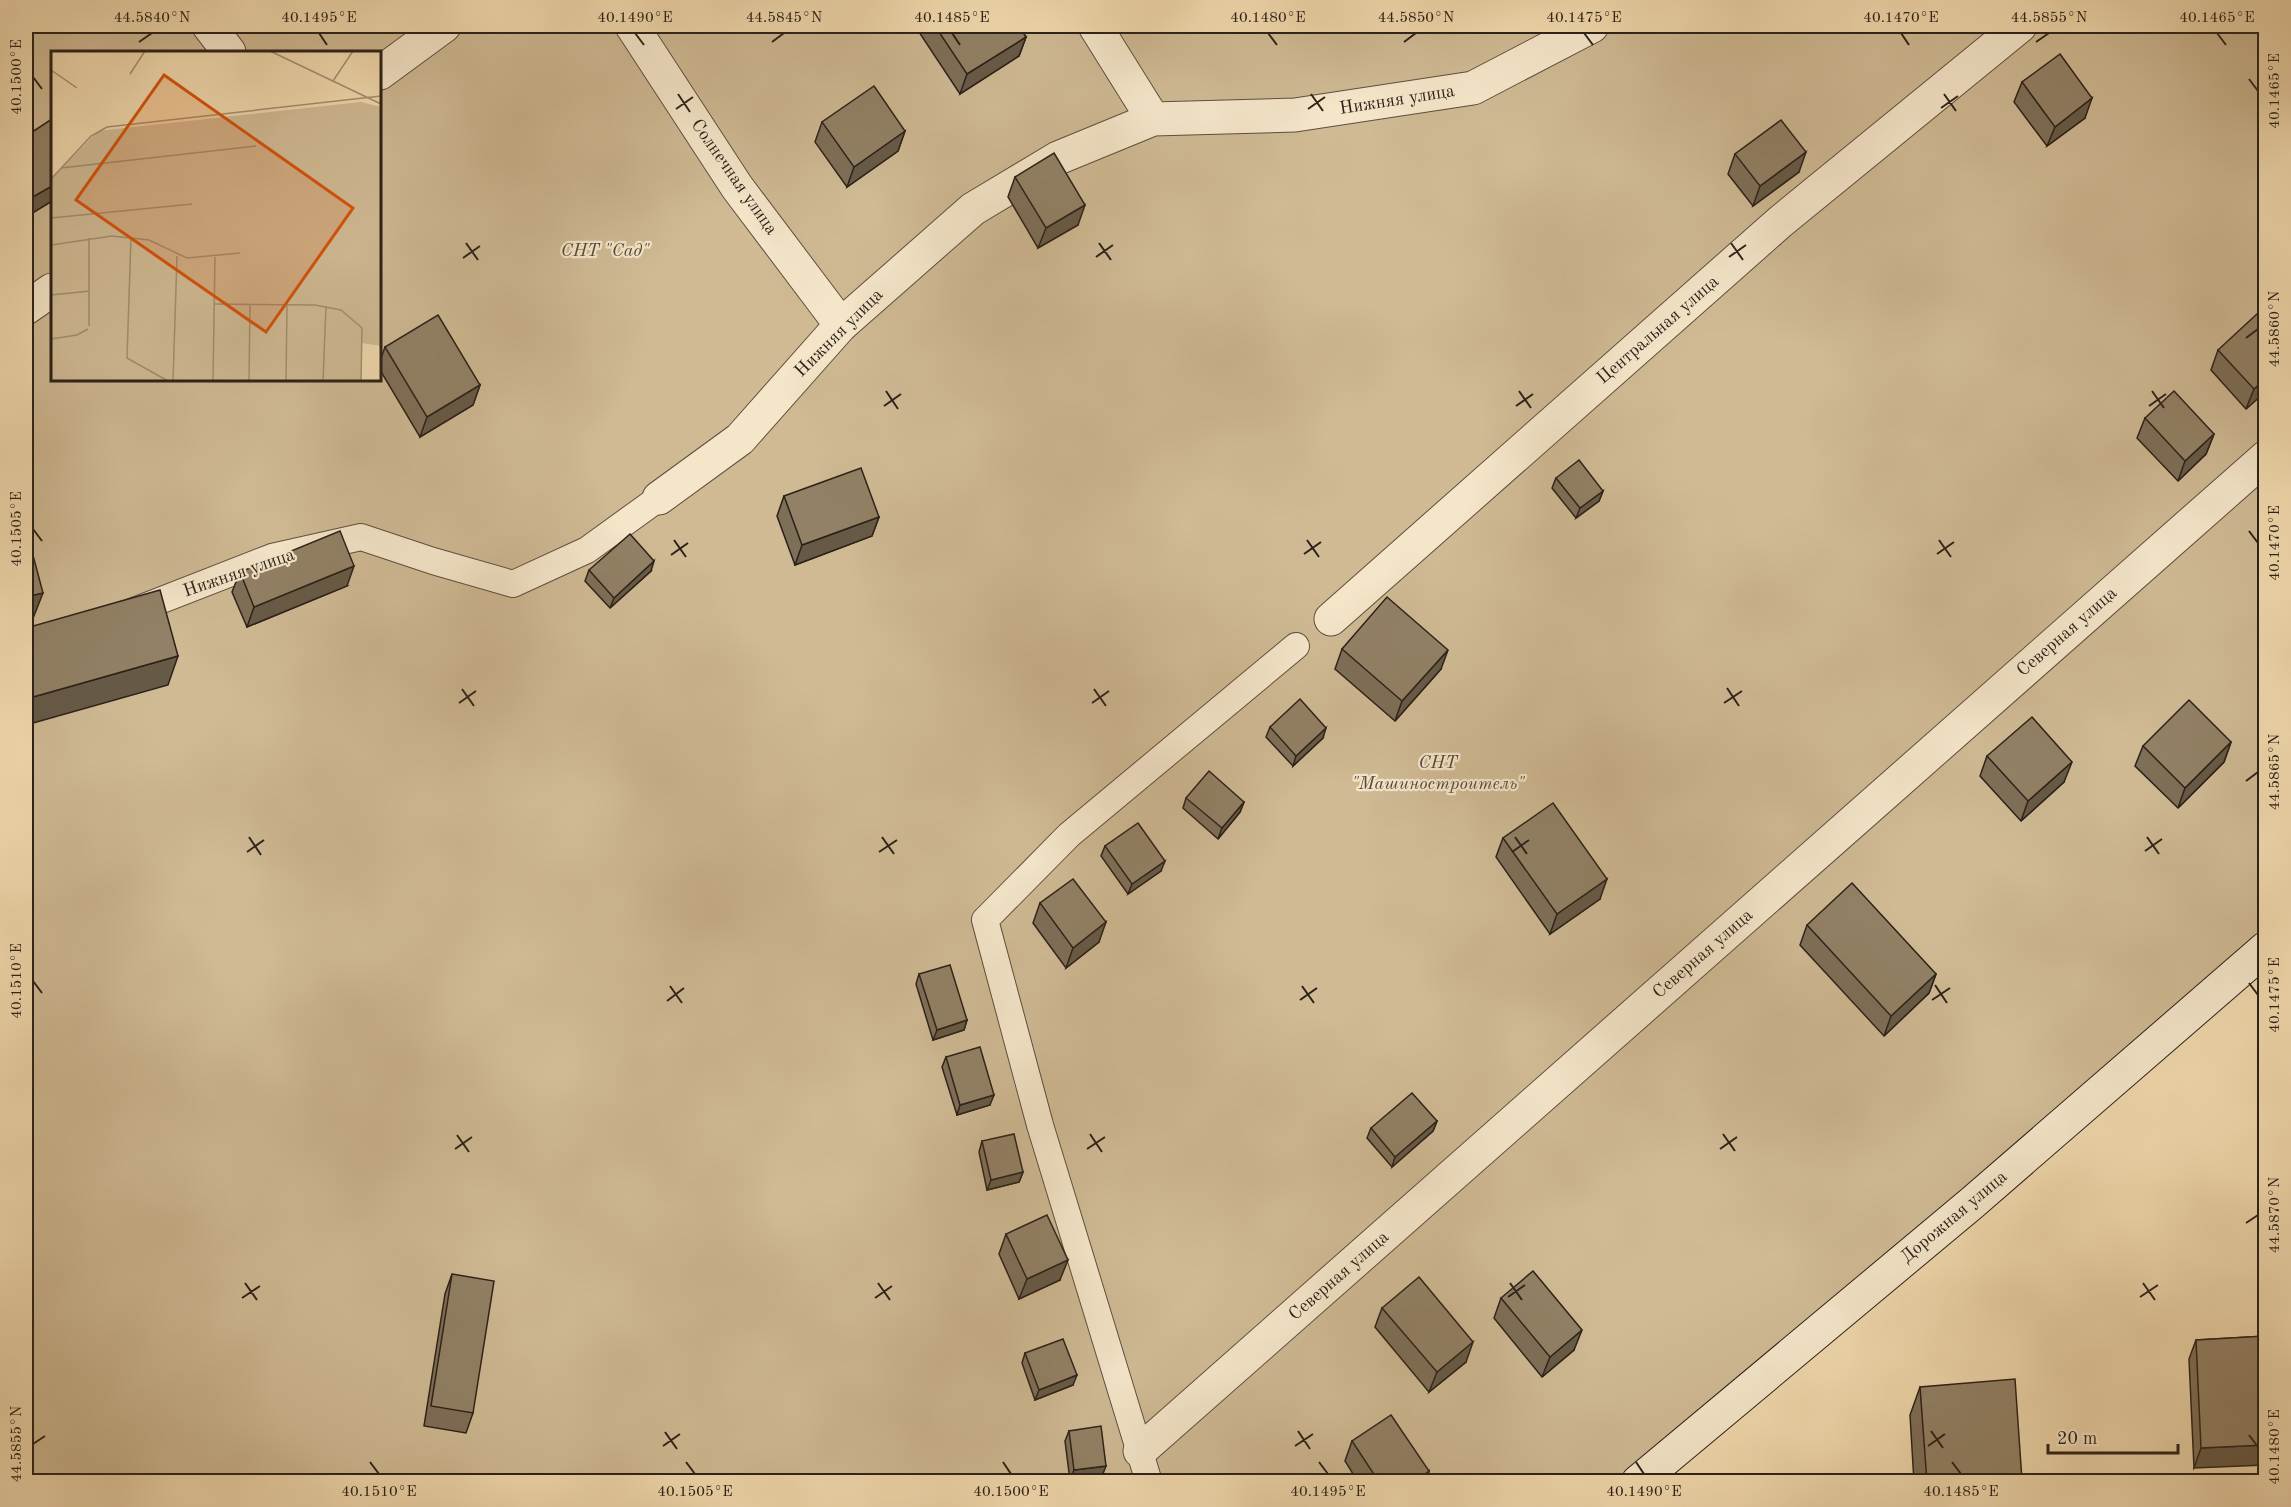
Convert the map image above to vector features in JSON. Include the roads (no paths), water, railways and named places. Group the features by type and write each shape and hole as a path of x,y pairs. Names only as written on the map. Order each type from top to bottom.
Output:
{"street":[{"path":"209,26 228,51"},
{"path":"381,72 444,26"},
{"name":"Солнечная улица","path":"632,26 737,187 842,325"},
{"path":"1095,26 1153,119"},
{"name":"Нижняя улица","path":"659,498 740,439 842,325 973,209 1058,158 1153,119 1295,115 1473,88 1592,26"},
{"name":"Центральная улица","path":"1331,619 1780,222 2020,26"},
{"path":"26,308 51,291"},
{"name":"Северная улица","path":"1145,1466 2265,457"},
{"name":"Дорожная улица","path":"1638,1482 1972,1203 2265,948"}],"lane":[{"name":"Нижняя улица","path":"109,620 272,558 361,537 513,584 587,550 659,498"},
{"path":"1145,1466 1040,1125 986,920 1069,835 1296,646"}],"park label":[{"name":"СНТ \"Сад\"","path":"605,251"},
{"name":"СНТ \"Машиностроитель\"","path":"1438,774"}]}
